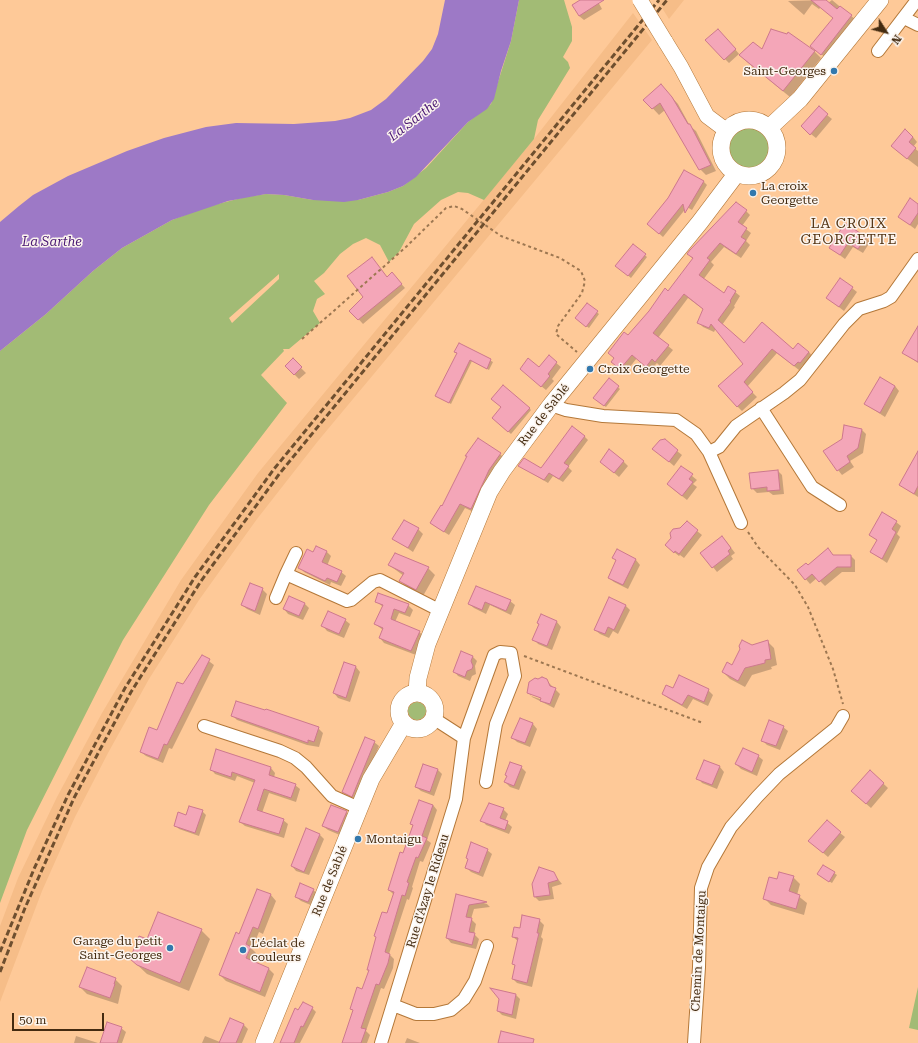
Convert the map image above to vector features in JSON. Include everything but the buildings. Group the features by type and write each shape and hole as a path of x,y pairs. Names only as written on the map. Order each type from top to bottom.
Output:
{"main road":[{"path":"769,128 800,99 880,0"},
{"path":"752,120 769,128 777,144 777,152 772,164 762,173 754,176 737,173 730,168 722,154 722,146 727,131 734,125 743,121 752,120"},
{"name":"Rue de Sablé","path":"417,693 418,678 427,644 489,492 514,453 551,405 700,222 737,173"},
{"path":"417,693 428,697 432,701 434,706 433,718 426,726 414,728 404,723 399,713 400,707 406,697 417,693"},
{"name":"Rue de Sablé","path":"264,1043 359,808 372,779 404,723"}],"street":[{"path":"640,0 681,66 707,116 727,131"},
{"path":"878,51 917,0"},
{"path":"904,18 918,25"},
{"path":"709,452 719,447 736,426 800,380 844,324 859,309 884,301 891,297 918,259"},
{"path":"551,405 566,410 603,416 676,420 696,434 709,452 741,523"},
{"path":"762,408 812,487 840,505"},
{"path":"276,598 296,553"},
{"path":"286,574 347,601 351,600 373,582 380,580 441,611"},
{"name":"Rue d'Azay le Rideau","path":"381,1043 456,799 464,738 494,655 500,652 511,653"},
{"path":"486,782 496,724 515,676 511,653"},
{"name":"Chemin de Montaigu","path":"694,1043 699,968 701,888 708,867 731,827 757,797 779,774 836,728 843,716"},
{"path":"433,718 464,738"},
{"path":"204,726 280,751 295,758 306,767 332,796 359,808"},
{"path":"393,1005 416,1014 434,1014 451,1010 464,999 475,981 487,946"}],"path":[{"path":"302,339 407,246 446,208 454,206 462,208 501,236 560,258 581,271 585,281 582,293 558,326 556,334 587,360"},
{"path":"741,523 758,547 795,585 808,606 833,669 844,708 843,716"},
{"path":"511,653 704,723"}],"shaded area":[{"path":"657,0 684,0 669,19"},
{"path":"633,13 652,40 318,441 257,519 199,600 149,679 75,817 42,891 0,1002 0,926 18,878 57,797 102,713 181,580 258,473 534,139"}],"green space":[{"path":"519,0 564,0 572,27 572,41 563,57 568,62 570,68 538,120 534,139 484,200 468,193 458,192 441,200 414,224 399,252 389,262 380,245 366,238 353,244 340,254 324,273 314,281 325,294 317,299 313,311 320,323 289,349 283,349 284,351 261,375 287,403 209,505 123,640 27,830 0,903 0,351 46,314 93,271 122,248 172,220 206,207 245,197 266,194 284,195 313,200 358,200 388,192 403,186 426,168 468,122 491,104 511,41","holes":["279,274 279,279 232,323 229,318"]},
{"path":"749,125 762,129 768,135 772,148 768,161 762,167 749,171 736,167 730,161 726,148 730,135 736,129"},
{"path":"413,702 421,702 426,707 424,718 421,720 413,720 408,715 408,707"},
{"path":"918,987 918,1030 909,1028"}],"water":[{"name":"La Sarthe","path":"445,0 519,0 511,41 494,99 487,109 468,122 416,177 403,186 388,192 358,200 344,202 313,200 284,195 266,194 228,201 172,220 122,248 93,271 46,314 0,351 0,222 19,206 33,195 68,176 127,151 164,138 206,127 236,123 294,124 335,121 350,118 371,110 386,99 423,61 432,49 438,34"}],"railway":[{"path":"0,952 34,869 68,795 125,688 195,577 274,469 659,0"},
{"path":"0,972 25,908 74,798 131,692 201,581 280,473 667,0"}],"place":[{"name":"Saint-Georges","path":"834,71"},
{"name":"La croix Georgette","path":"753,193"},
{"name":"Croix Georgette","path":"590,369"},
{"name":"Montaigu","path":"358,839"},
{"name":"Garage du petit Saint-Georges","path":"170,948"},
{"name":"L'éclat de couleurs","path":"243,950"}],"district":[{"name":"LA CROIX GEORGETTE","path":"849,232"}]}
